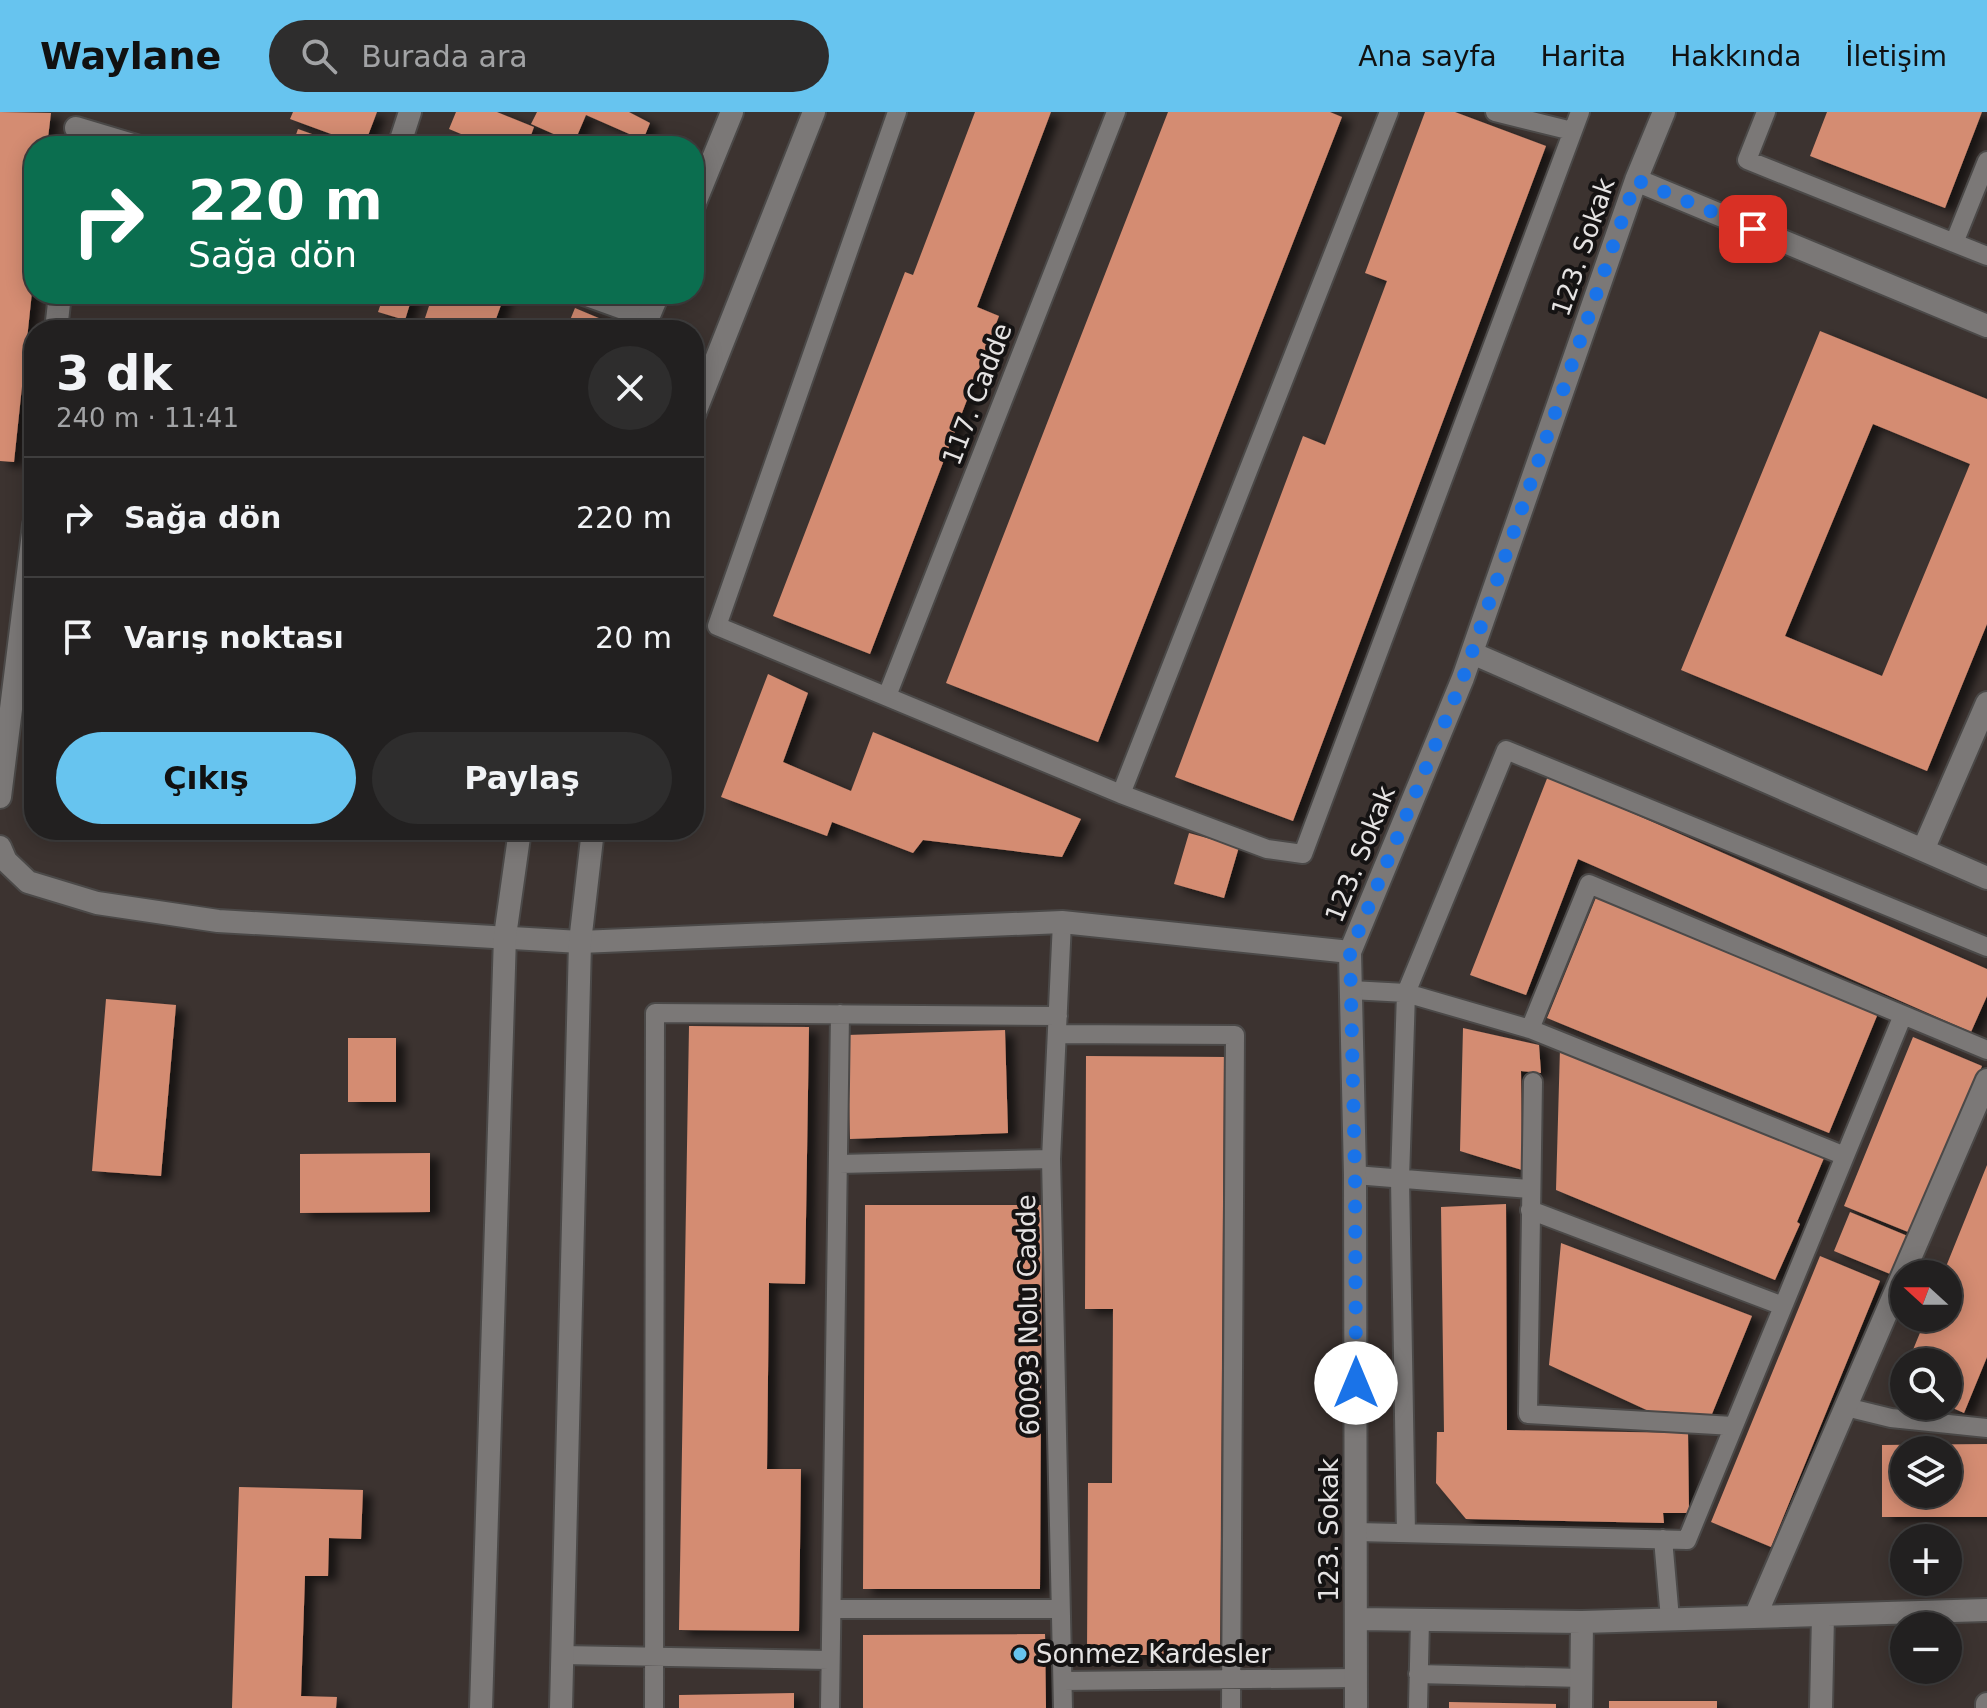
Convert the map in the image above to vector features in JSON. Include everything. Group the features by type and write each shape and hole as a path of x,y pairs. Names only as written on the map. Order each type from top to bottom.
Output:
{"street":[{"path":"402,136 410,112"},
{"path":"704,181 732,112"},
{"path":"704,390 814,112"},
{"name":"123. Sokak","path":"1356,1708 1355,1175 1350,952 1472,653 1636,180 1664,112"},
{"path":"76,129 101,136"},
{"path":"1636,180 1987,326"},
{"path":"605,304 638,320"},
{"path":"0,797 24,605"},
{"path":"1472,653 1987,878"},
{"path":"1923,850 1987,703"},
{"path":"481,1708 505,936 519,840"},
{"path":"561,1708 580,942 592,840"},
{"path":"0,847 6,861 28,882 97,903 218,921 580,942 1062,922 1350,952"},
{"path":"1755,1617 1987,1080"},
{"path":"1358,1619 1582,1622 1987,1610"},
{"path":"1821,1708 1823,1615"},
{"path":"1581,1708 1582,1622"}],"lane":[{"path":"897,112 717,626 1121,794 1267,849 1303,854 1580,112"},
{"name":"117. Cadde","path":"887,696 1116,112"},
{"path":"1121,794 1389,112"},
{"path":"1495,112 1572,131"},
{"path":"1766,112 1747,160 1987,256"},
{"path":"1954,243 1987,161"},
{"path":"1406,1533 1400,1179 1406,993 1506,750 1987,947"},
{"path":"1530,1029 1589,884 1987,1050"},
{"name":"60093 Nolu Cadde","path":"1062,922 1051,1159 1063,1708"},
{"path":"1351,990 1406,993 1530,1029 1845,1156"},
{"path":"654,1708 655,1013 840,1014 1235,1035 1231,1708"},
{"path":"830,1708 840,1014"},
{"path":"1357,1532 1687,1540 1903,1015"},
{"path":"1533,1082 1528,1414 1733,1426"},
{"path":"839,1164 1051,1159"},
{"path":"1355,1175 1530,1189"},
{"path":"1530,1210 1783,1306"},
{"path":"1846,1407 1891,1418 1985,1424"},
{"path":"1663,1539 1670,1619"},
{"path":"833,1609 1060,1609"},
{"path":"1418,1708 1420,1620"},
{"path":"562,1655 829,1660"},
{"path":"1418,1674 1582,1678"},
{"path":"1063,1681 1356,1678"}],"shaded area":[{"path":"0,112 1987,112 1987,1708 0,1708"}],"building":[{"path":"0,112 51,113 48,136 24,136 24,304 31,304 29,320 24,320 24,368 14,462 0,461"},
{"path":"293,112 377,112 368,136 337,136 290,119"},
{"path":"456,112 497,112 534,127 531,136 466,136 449,129"},
{"path":"537,112 629,112 650,123 645,136 634,136 586,115 577,136 558,136 531,124"},
{"path":"975,112 1051,112 977,307 999,316 870,654 773,616 905,272 913,275"},
{"path":"1168,112 1330,112 1342,117 1098,742 946,683"},
{"path":"1425,112 1455,112 1546,146 1293,821 1175,777 1303,436 1325,445 1387,281 1365,273"},
{"path":"1827,112 1982,112 1945,208 1810,156"},
{"path":"298,129 317,136 296,136"},
{"path":"381,304 410,304 405,320 378,312"},
{"path":"430,304 501,304 496,320 424,320"},
{"path":"575,308 603,320 570,320"},
{"path":"1820,331 1987,399 1987,624 1927,771 1681,670","holes":["1873,424 1970,464 1882,676 1785,636"]},
{"path":"768,674 808,693 783,762 851,791 873,732 1081,819 1062,857 923,840 913,853 832,822 827,836 721,797"},
{"path":"1548,776 1987,969 1987,996 1971,1032 1578,859 1526,995 1470,975"},
{"path":"1189,833 1239,847 1224,898 1174,884"},
{"path":"1597,895 1879,1011 1829,1133 1547,1018"},
{"path":"106,999 176,1005 161,1176 92,1171"},
{"path":"689,1026 809,1027 805,1284 769,1283 767,1469 801,1469 799,1631 679,1630"},
{"path":"1463,1028 1539,1045 1541,1073 1521,1071 1522,1170 1460,1151"},
{"path":"1005,1030 1008,1133 850,1139 847,1035"},
{"path":"1913,1037 1982,1066 1913,1234 1844,1206"},
{"path":"348,1038 396,1038 396,1102 348,1102"},
{"path":"1560,1048 1824,1158 1775,1280 1556,1190"},
{"path":"1086,1056 1224,1057 1220,1655 1087,1655 1088,1483 1112,1483 1113,1309 1085,1309"},
{"path":"430,1153 430,1212 300,1213 300,1154"},
{"path":"1987,1165 1987,1357 1964,1413 1962,1348 1914,1348 1920,1332 1962,1332 1962,1260 1949,1260"},
{"path":"1506,1204 1507,1430 1688,1433 1689,1513 1663,1513 1664,1523 1466,1519 1436,1483 1437,1432 1444,1432 1441,1207"},
{"path":"865,1205 1042,1205 1040,1589 863,1589"},
{"path":"1850,1212 1910,1237 1901,1260 1890,1260 1890,1274 1834,1251"},
{"path":"1561,1243 1752,1316 1712,1414 1666,1419 1549,1365"},
{"path":"1820,1256 1880,1281 1771,1547 1711,1522"},
{"path":"1962,1444 1987,1444 1987,1517 1882,1517 1882,1445 1890,1445 1890,1508 1962,1508"},
{"path":"239,1487 363,1490 361,1539 329,1538 328,1576 305,1576 301,1696 337,1697 336,1708 232,1708"},
{"path":"1045,1634 1046,1708 863,1708 863,1635"},
{"path":"794,1693 794,1708 679,1708 679,1695"},
{"path":"1609,1701 1717,1701 1717,1708 1609,1708"},
{"path":"1449,1702 1556,1704 1556,1708 1449,1708"}],"place":[{"name":"Sonmez Kardesler","path":"1020,1654"}],"route":[{"path":"1356,1383 1350,952 1463,678 1636,180 1753,229"}]}
